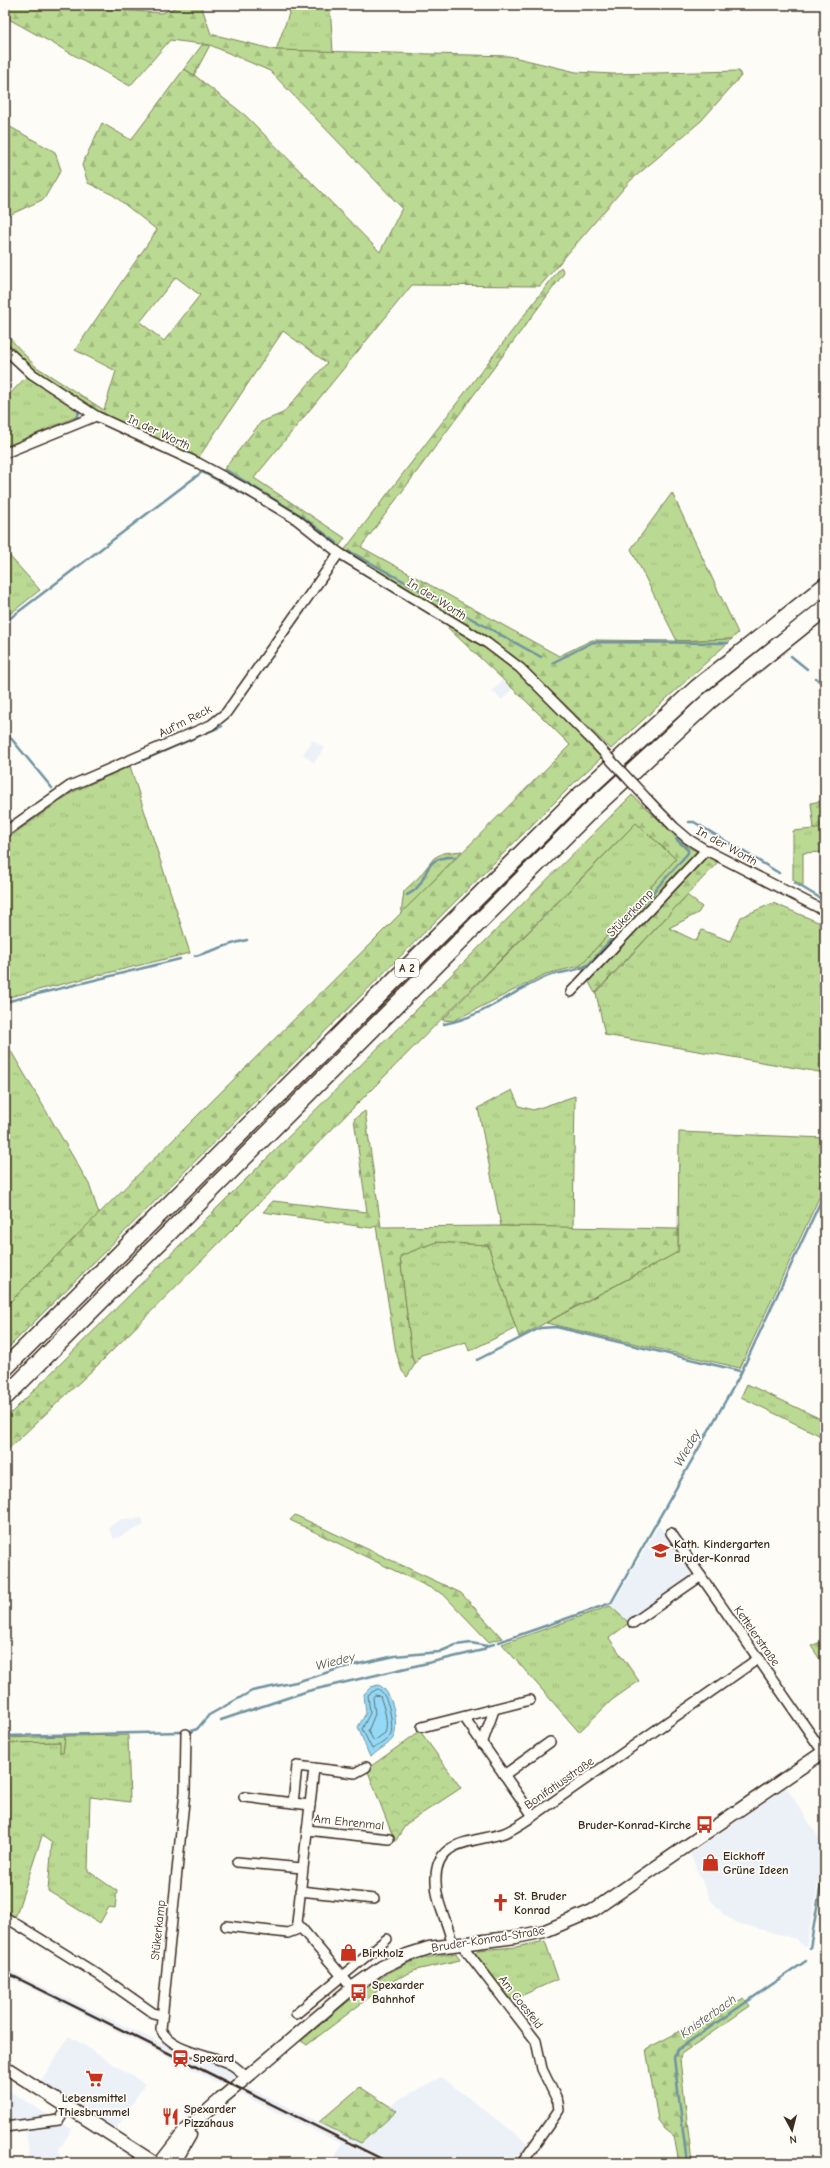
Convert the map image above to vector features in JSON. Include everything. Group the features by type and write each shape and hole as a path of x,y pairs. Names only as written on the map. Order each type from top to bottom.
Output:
{"highway":[{"name":"A 2","path":"5,1368 576,799 698,687 825,586"},
{"name":"A 2","path":"5,1397 591,810 710,701 825,608"}],"street":[{"name":"In der Worth","path":"5,349 32,374 96,416 198,463 246,489 296,519 339,553 487,643 520,668 594,742 683,835 706,850 825,910"},
{"path":"5,453 96,416"},
{"name":"Auf'm Reck","path":"5,832 70,786 211,725 226,713 339,553"},
{"name":"Stükerkamp","path":"572,992 706,850"},
{"name":"Kettelerstraße","path":"671,1533 824,1752"},
{"path":"633,1623 701,1576"},
{"name":"Bonifatiusstraße","path":"458,1944 439,1905 436,1882 438,1861 444,1852 454,1846 503,1833 533,1816 758,1658"},
{"path":"422,1728 530,1700"},
{"path":"482,1744 494,1710"},
{"path":"464,1717 533,1816"},
{"name":"Stükerkamp","path":"186,1734 185,1792 161,2015 161,2029 167,2039 194,2052 231,2065 246,2077"},
{"path":"504,1774 550,1742"},
{"name":"Bruder-Konrad-Straße","path":"160,2163 185,2131 246,2077 352,1988 382,1967 407,1955 429,1948 545,1930 592,1911 824,1752"},
{"path":"293,1803 297,1766 355,1773 366,1767"},
{"name":"Am Ehrenmal","path":"301,1928 297,1923 314,1768"},
{"name":"Am Ehrenmal","path":"244,1798 310,1805"},
{"name":"Am Ehrenmal","path":"307,1830 389,1839"},
{"path":"237,1862 302,1868"},
{"path":"300,1890 374,1899"},
{"path":"5,1916 102,1977 153,2013 161,2015"},
{"path":"226,1926 288,1932 301,1928 352,1988"},
{"path":"296,2014 387,1939"},
{"name":"Am Coesfeld","path":"458,1944 465,1949 536,2040 542,2069 558,2102 559,2110 522,2163"},
{"path":"5,2068 141,2163"},
{"path":"5,2078 155,2163"},
{"path":"5,2127 59,2120 65,2111"},
{"name":"Bruder-Konrad-Straße","path":"174,2163 202,2116"}],"shaded area":[{"path":"503,679 513,688 502,700 492,691"},
{"path":"313,740 324,748 314,763 303,754"},
{"path":"142,1518 144,1525 114,1539 108,1527 122,1519"},
{"name":"Kath. Kindergarten Bruder-Konrad","path":"659,1525 695,1577 629,1623 611,1607"},
{"path":"786,1787 825,1847 825,1868 819,1877 806,1948 796,1939 738,1923 724,1915 710,1899 690,1854"},
{"path":"5,1968 154,2040 228,2068 235,2075 223,2085 5,1975"},
{"path":"69,2036 145,2084 116,2129 41,2081"},
{"path":"441,2077 530,2145 518,2163 331,2163 342,2144 240,2094 248,2087 361,2143 397,2111 391,2107 396,2101"},
{"path":"5,2088 52,2118 5,2123"},
{"path":"61,2123 72,2129 59,2150 61,2163 30,2163 26,2128"}],"green space":[{"path":"5,5 46,5 162,13 181,5 201,5 211,34 276,50 509,56 576,72 613,74 739,71 741,76 701,121 630,181 540,286 412,285 254,478 345,538 338,548 221,473 261,422 283,413 327,363 283,331 197,460 102,415 33,372 5,346 5,333 35,366 104,410 116,371 75,350 157,230 113,195 88,183 82,165 102,123 131,140 184,69 194,75 246,116 380,252 402,208 270,71 210,45 170,40 130,86 5,17","holes":["176,277 200,295 164,341 140,322"]},
{"path":"292,5 330,5 333,52 276,50"},
{"path":"202,45 210,45 194,75 184,69"},
{"path":"5,124 55,152 61,170 44,199 5,217"},
{"path":"561,267 564,273 361,547 559,656 592,640 677,641 732,639 611,749 523,664 488,640 343,552"},
{"path":"27,376 76,408 78,411 78,416 5,447 5,399"},
{"path":"672,493 738,633 732,639 677,641 631,549"},
{"path":"5,551 40,590 5,618"},
{"path":"450,625 485,646 517,670 601,758 576,781 5,1351 5,1307 570,745 526,701 448,628"},
{"path":"130,766 190,953 5,998 5,840 73,792"},
{"path":"632,795 688,847 718,862 595,993 580,966 676,859 636,823 99,1364 5,1452 5,1419"},
{"path":"825,800 825,828 814,829 811,803"},
{"path":"636,823 676,859 580,966 546,974 453,1021 442,1020"},
{"path":"825,828 825,852 803,853 803,886 793,880 793,831"},
{"path":"462,851 401,914 404,891 419,877 434,858 443,853"},
{"path":"687,895 702,907 698,913 669,928 696,941 702,930 730,941 741,917 773,903 825,925 825,1073 605,1035 596,993"},
{"path":"5,1041 89,1184 99,1214 5,1307"},
{"path":"512,1090 519,1106 533,1110 575,1096 573,1228 501,1226 478,1108"},
{"path":"365,1111 381,1227 501,1226 678,1229 678,1252 519,1337 488,1245 436,1242 400,1256 412,1358 415,1364 407,1377 402,1371 396,1352 376,1226 371,1228 263,1212 273,1201 367,1212 354,1119"},
{"path":"679,1132 825,1138 825,1185 740,1368 546,1323 678,1252"},
{"path":"436,1242 488,1245 516,1328 469,1351 466,1342 421,1355 415,1364 412,1358 400,1256"},
{"path":"747,1384 825,1421 825,1438 741,1397"},
{"path":"295,1515 461,1593 502,1638 489,1642 443,1594 290,1520"},
{"path":"610,1606 629,1623 609,1638 639,1681 612,1700 579,1732 502,1644"},
{"path":"825,1640 825,1667 811,1646"},
{"path":"420,1731 461,1788 406,1824 395,1842 367,1769"},
{"path":"128,1735 130,1802 90,1797 88,1871 117,1891 115,1908 109,1907 100,1923 48,1891 52,1843 42,1836 15,1918 5,1912 5,1863 9,1848 5,1846 5,1743 60,1742 63,1753 65,1736"},
{"path":"65,1736 63,1753 60,1753 60,1742 5,1743 5,1738"},
{"path":"545,1941 558,1979 512,2000 473,1956 478,1950 516,1947"},
{"path":"456,1953 460,1960 416,1970 388,1983 307,2045 301,2041 353,1997 396,1969 417,1960"},
{"path":"744,1998 750,2006 681,2054 680,2060 692,2163 679,2163 674,2136 665,2129 658,2120 646,2049"},
{"path":"360,2087 397,2111 361,2143 319,2122"}],"water":[{"path":"378,1685 383,1688 391,1700 396,1725 393,1738 387,1745 372,1756 369,1755 358,1727 366,1713 364,1694 371,1687"}],"waterway":[{"path":"56,427 68,423 76,418 79,412 77,408"},
{"path":"226,470 300,515 337,543"},
{"path":"5,622 202,472 263,504"},
{"path":"349,551 541,657"},
{"path":"243,697 304,611"},
{"path":"552,663 593,642 728,643"},
{"path":"791,656 807,669"},
{"path":"816,678 825,687"},
{"path":"141,761 222,726"},
{"path":"5,731 52,788"},
{"path":"689,822 694,822 779,873"},
{"path":"444,1024 472,1016 548,976 579,969 589,964 688,853 688,850 676,839"},
{"path":"407,895 415,890 420,884 430,865 436,860 456,857"},
{"path":"795,883 825,901"},
{"path":"195,956 233,943 247,940"},
{"path":"5,1002 180,959"},
{"name":"Wiedey","path":"499,1642 611,1603 739,1377 825,1192"},
{"path":"477,1360 540,1328 556,1327 740,1371"},
{"name":"Wiedey","path":"191,1731 197,1729 209,1715 252,1691 296,1682 345,1667 395,1656 439,1652 456,1645 471,1643 487,1646 494,1644"},
{"path":"221,1720 308,1691 483,1650 487,1646"},
{"name":"Wiedey","path":"5,1736 181,1732"},
{"name":"Knisterbach","path":"810,1948 822,1878 825,1874"},
{"name":"Knisterbach","path":"687,2163 674,2058 677,2050 806,1961"}],"railway":[{"path":"5,1972 390,2163"}],"place":[{"name":"Kath. Kindergarten Bruder-Konrad","path":"661,1551"},
{"name":"Bruder-Konrad-Kirche","path":"704,1825"},
{"name":"Eickhoff Grüne Ideen","path":"710,1863"},
{"name":"St. Bruder Konrad","path":"501,1903"},
{"name":"Birkholz","path":"349,1953"},
{"name":"Spexarder Bahnhof","path":"359,1992"},
{"name":"Spexard","path":"180,2058"},
{"name":"Lebensmittel Thiesbrummel","path":"94,2079"},
{"name":"Spexarder Pizzahaus","path":"171,2116"}]}
